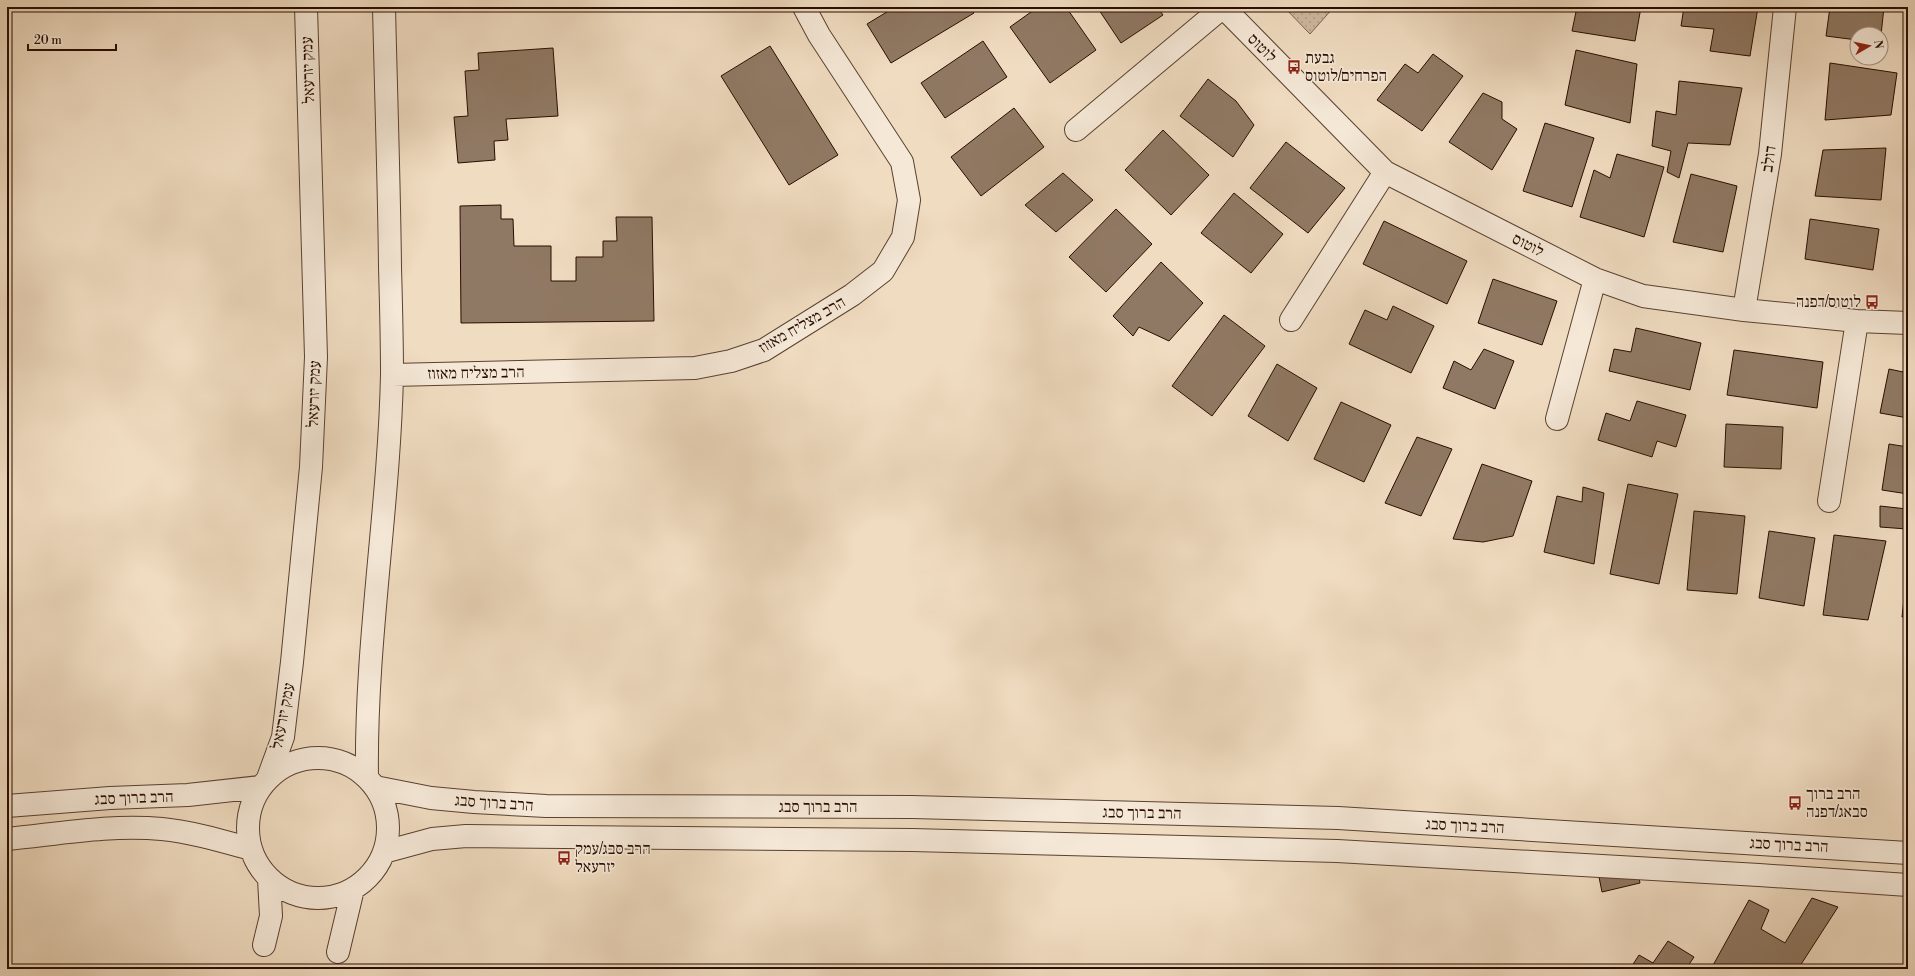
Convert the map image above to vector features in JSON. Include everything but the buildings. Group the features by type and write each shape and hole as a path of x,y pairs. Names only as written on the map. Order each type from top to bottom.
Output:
{"street":[{"name":"עמק יזרעאל","path":"264,783 283,737 292,662 311,467 316,357 306,7"},
{"path":"371,783 367,733 369,680 386,495 392,375 384,7"},
{"name":"הרב מצליח מאזוז","path":"392,375 695,368 731,361 764,350 852,296 883,271 903,237 909,200 902,162 819,35 804,7"},
{"path":"1076,130 1223,7"},
{"name":"לוטוס","path":"1223,7 1385,172 1595,279 1643,296 1744,310 1857,321 1908,323"},
{"name":"דולב","path":"1744,310 1770,154 1785,7"},
{"path":"1291,320 1385,172"},
{"path":"1557,419 1595,279"},
{"path":"1829,502 1857,321"},
{"path":"318,757 340,760 359,770 371,783 381,797 388,818 388,830 384,852 377,867 366,879 353,889 336,896 319,899 300,896 284,890 269,879 258,865 251,849 248,833 248,817 252,802 264,783 286,765 296,761 318,757"},
{"name":"הרב ברוך סבג","path":"7,806 110,798 188,795 264,783"},
{"name":"הרב ברוך סבג","path":"371,783 438,799 546,806 912,808 1338,818 1908,853"},
{"name":"הרב ברוך סבג","path":"7,839 112,829 162,829 210,838 251,849"},
{"name":"הרב ברוך סבג","path":"384,852 432,839 466,836 912,840 1337,851 1908,885"},
{"path":"264,945 271,916 269,879"},
{"path":"338,952 353,889"}],"shaded area":[{"path":"1284,7 1334,7 1310,34"}],"place":[{"name":"גבעת הפרחים/לוטוס","path":"1294,67"},
{"name":"לוטוס/דפנה","path":"1872,302"},
{"name":"הרב ברוך סבאג/דפנה","path":"1795,803"},
{"name":"הרב סבג/עמק יזרעאל","path":"564,858"}]}
